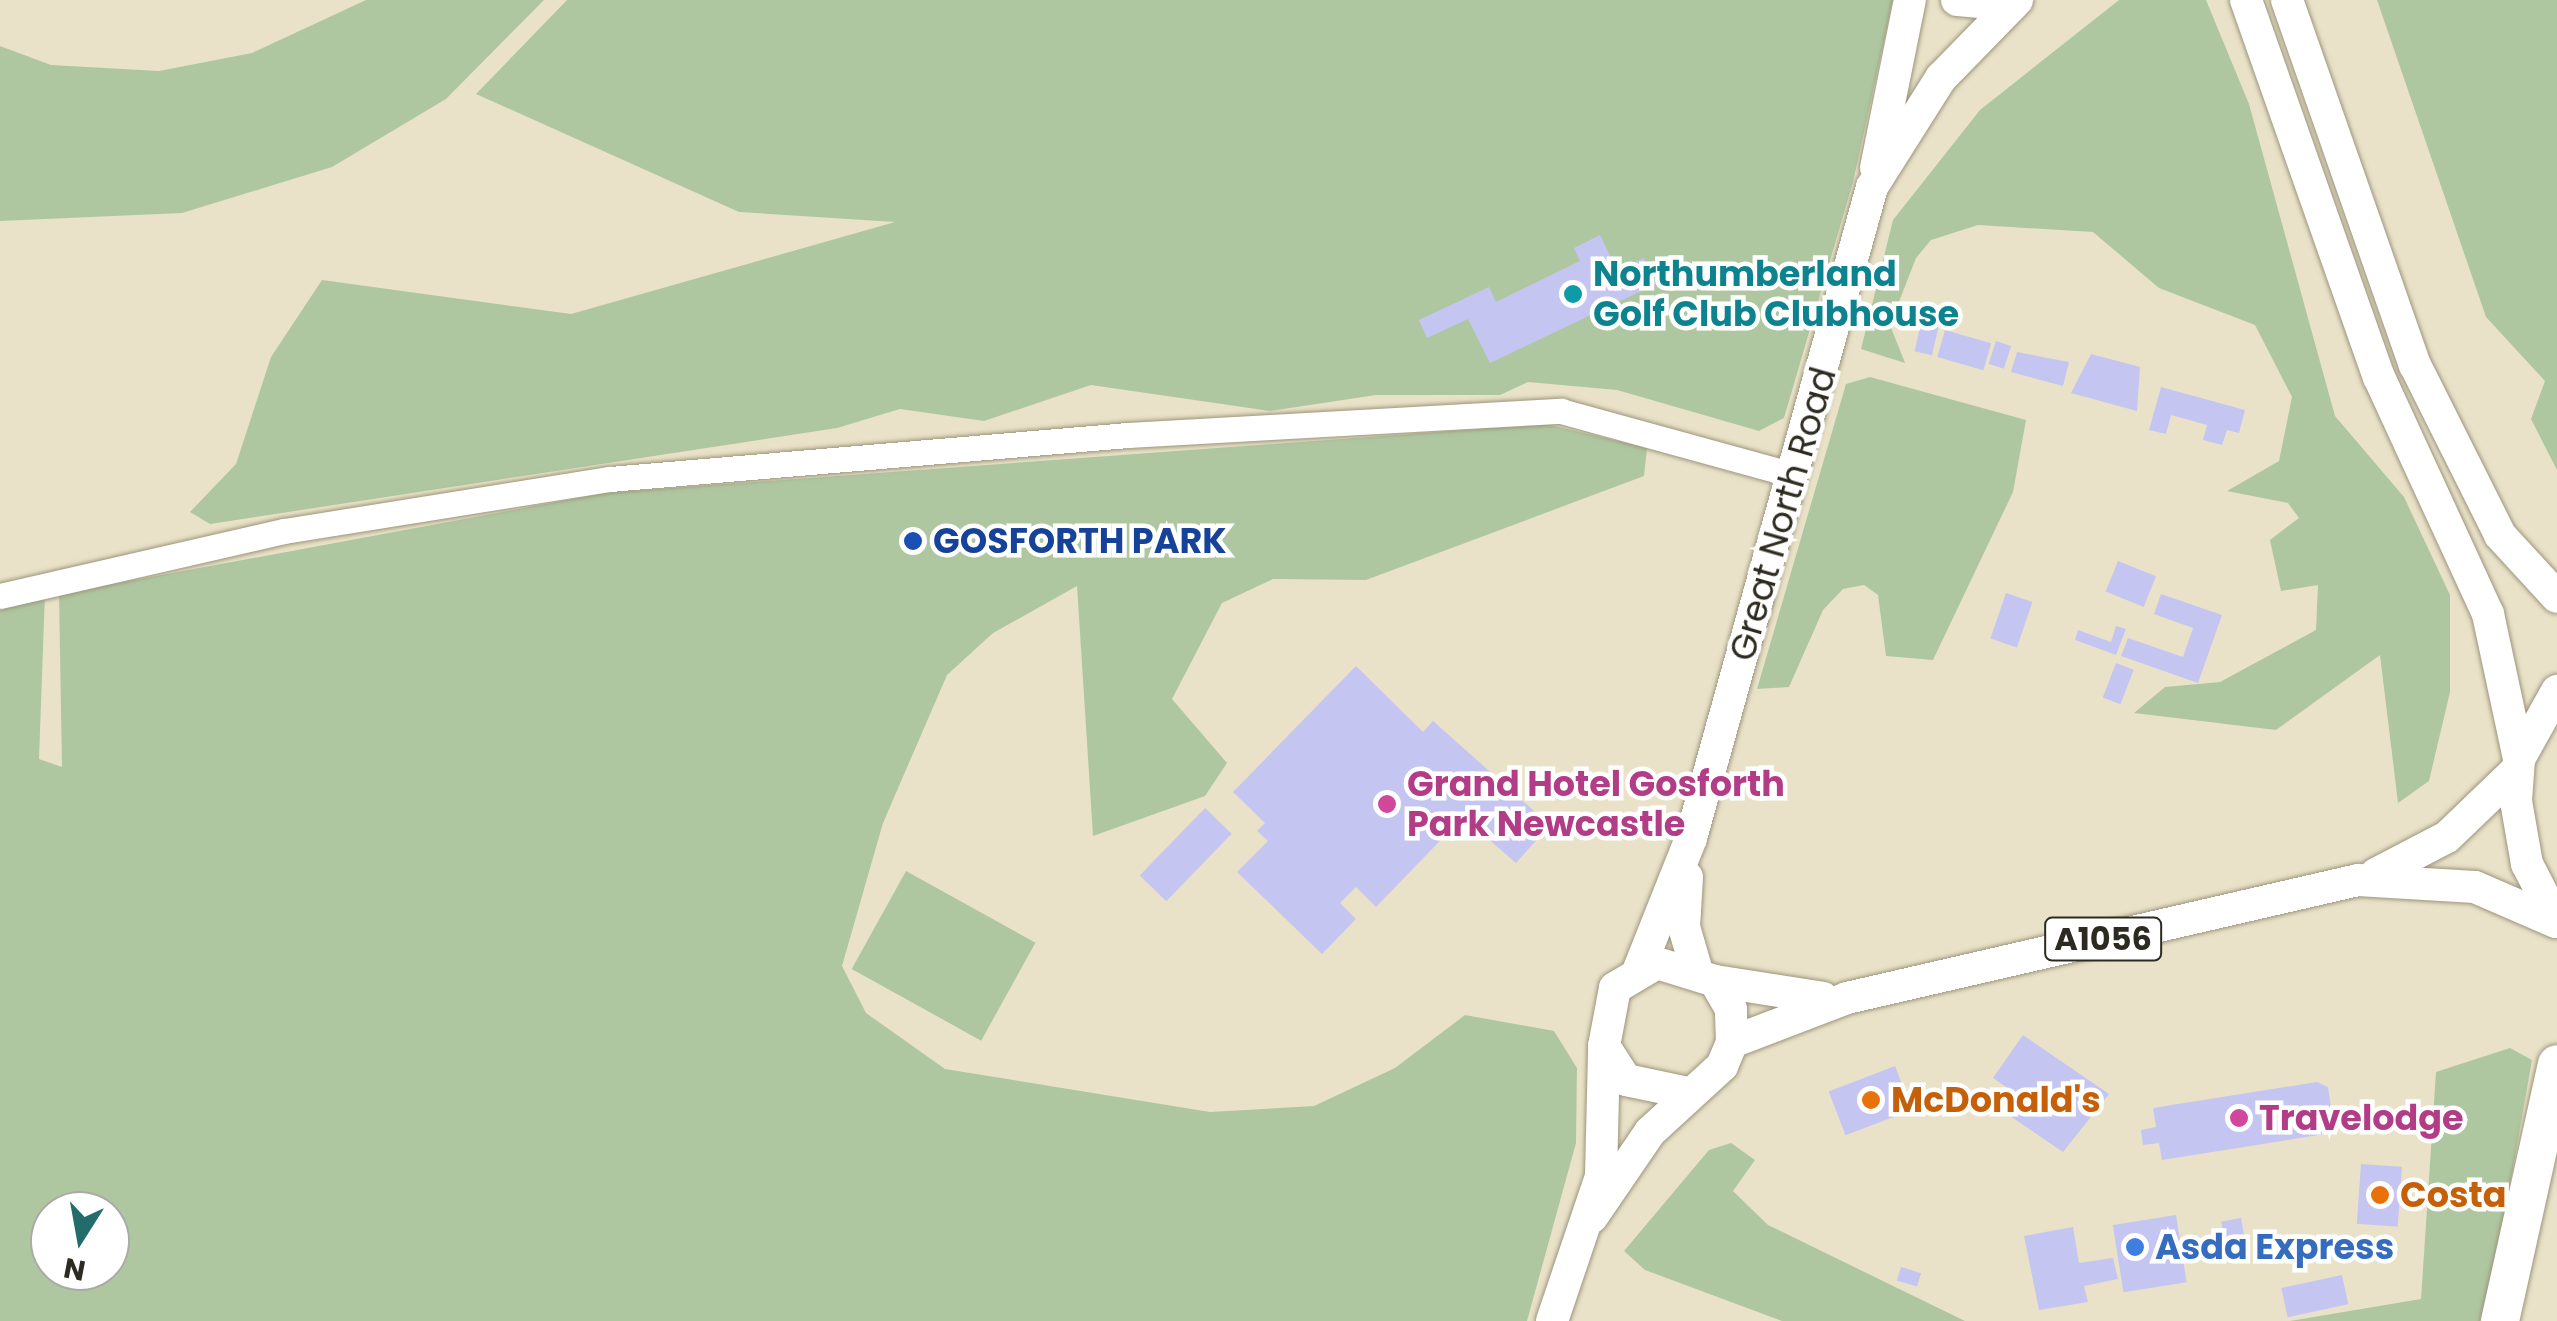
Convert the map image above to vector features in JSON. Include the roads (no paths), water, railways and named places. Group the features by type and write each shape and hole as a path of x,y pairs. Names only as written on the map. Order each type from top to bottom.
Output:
{"highway":[{"path":"2500,1321 2557,1064"}],"main road":[{"path":"1957,0 2015,2"},
{"path":"2246,0 2379,377 2488,614 2518,764 2527,864 2557,922"},
{"path":"2287,0 2415,365 2500,536 2557,597"},
{"path":"1872,187 1910,2"},
{"name":"Great North Road","path":"1638,969 1691,838 1872,187 1941,78 2015,2"},
{"path":"2518,764 2557,691"},
{"name":"A1056","path":"1732,1042 1847,998 2358,880 2447,837 2518,764"},
{"name":"Great North Road","path":"1691,838 1684,927 1705,975"},
{"name":"A1056","path":"2358,880 2446,881 2557,922"},
{"path":"1552,1321 1592,1218 1606,1132 1607,1002 1638,969 1705,975 1731,1009 1732,1042 1710,1078 1684,1092 1592,1218"},
{"name":"A1056","path":"1705,975 1847,998"},
{"path":"1604,1046 1626,1080 1684,1092"}],"street":[{"path":"0,596 284,531 610,479 1127,434 1562,410 1793,475"}],"place":[{"name":"Northumberland Golf Club Clubhouse","path":"1573,294"},
{"name":"GOSFORTH PARK","path":"913,541"},
{"name":"Grand Hotel Gosforth Park Newcastle","path":"1387,804"},
{"name":"McDonald's","path":"1871,1100"},
{"name":"Travelodge","path":"2239,1118"},
{"name":"Costa","path":"2380,1195"},
{"name":"Asda Express","path":"2135,1247"}]}
